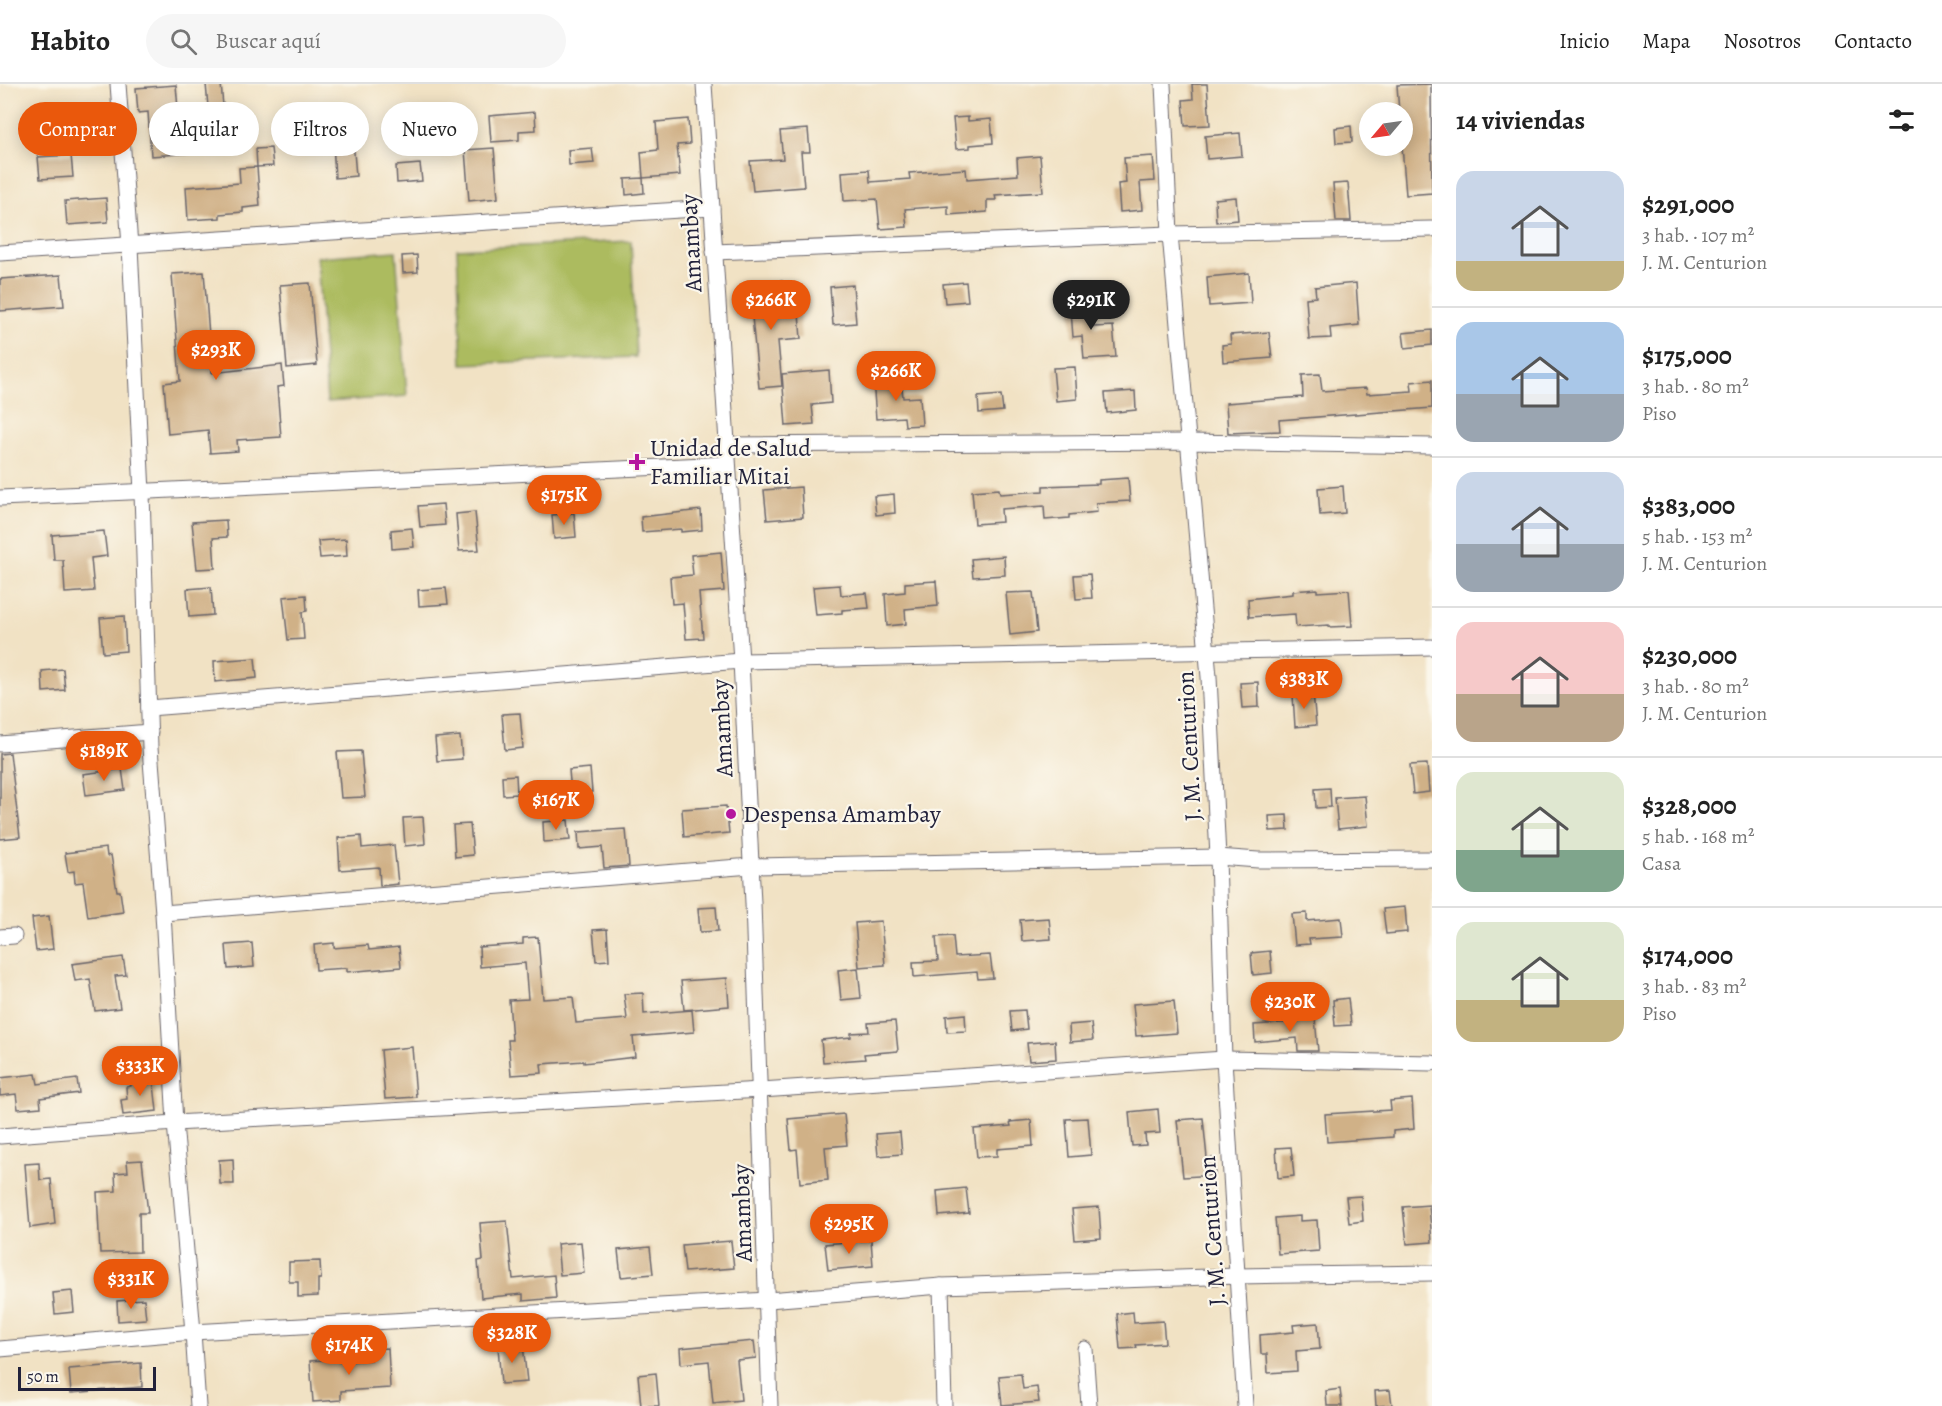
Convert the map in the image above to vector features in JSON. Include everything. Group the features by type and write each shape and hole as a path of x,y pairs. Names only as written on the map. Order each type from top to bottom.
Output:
{"street":[{"path":"118,84 130,246 142,493 150,732 175,1123 194,1332 198,1406"},
{"name":"Amambay","path":"704,84 741,660 761,1090 770,1406"},
{"name":"J. M. Centurion","path":"1163,84 1170,234 1206,651 1218,857 1224,1059 1245,1406"},
{"path":"0,253 712,208"},
{"path":"714,252 1170,234 1432,229"},
{"path":"726,446 1188,442 1432,446"},
{"path":"0,498 727,464"},
{"path":"149,708 741,660 1432,646"},
{"path":"0,744 150,732"},
{"path":"163,913 751,866 1218,857 1258,860 1432,859"},
{"path":"0,1136 175,1123 761,1090 1224,1059 1432,1063"},
{"path":"0,1349 194,1332 768,1300 941,1286 1238,1276 1432,1274"},
{"path":"941,1286 944,1406"},
{"path":"1085,1350 1089,1406"}],"green space":[{"path":"631,241 636,357 462,364 457,249"},
{"path":"396,251 407,396 327,402 317,257"}],"building":[{"path":"206,84 221,84 223,102 208,102"},
{"path":"1192,84 1207,84 1210,125 1185,126 1183,100 1193,99"},
{"path":"1431,84 1432,193 1406,195 1403,156 1413,156 1413,102 1398,102 1397,85"},
{"path":"176,85 177,102 149,102 149,127 148,112 138,113 136,88"},
{"path":"535,112 536,130 519,131 519,140 491,142 489,116"},
{"path":"968,117 968,121 991,119 993,143 956,149 953,118"},
{"path":"688,119 690,144 677,145 680,175 643,178 641,152 658,150 656,122"},
{"path":"1351,126 1352,142 1336,143 1335,128"},
{"path":"808,129 810,152 801,152 804,187 753,191 750,161 783,159 780,131"},
{"path":"1240,133 1242,156 1207,159 1205,136"},
{"path":"271,148 273,166 257,167 256,156 259,156 259,149"},
{"path":"494,148 498,198 469,201 465,156 478,156 478,149"},
{"path":"592,148 594,163 569,165 568,150"},
{"path":"71,156 73,177 40,179 38,157"},
{"path":"334,156 354,156 356,176 335,178"},
{"path":"1040,156 1043,192 995,195 996,200 987,200 987,212 948,215 948,206 905,209 907,227 880,229 877,199 844,201 842,172 869,170 870,182 910,179 909,173 966,169 967,179 1018,175 1017,158"},
{"path":"1153,156 1155,181 1140,182 1142,210 1120,212 1118,184 1126,183 1124,158"},
{"path":"420,164 422,181 397,183 396,166"},
{"path":"257,167 260,206 243,208 243,212 220,214 220,218 188,220 186,187 240,183 239,168"},
{"path":"643,178 644,193 626,195 625,179"},
{"path":"1348,183 1351,221 1336,221 1333,184"},
{"path":"1236,197 1238,220 1216,222 1215,199"},
{"path":"106,198 108,222 67,225 65,201"},
{"path":"417,255 418,272 403,273 402,256"},
{"path":"204,272 212,373 282,365 284,386 277,387 281,437 237,440 238,451 210,453 208,430 168,434 164,383 180,381 172,274"},
{"path":"1249,273 1251,303 1209,306 1207,277"},
{"path":"61,275 64,306 0,311 0,279"},
{"path":"782,281 785,314 799,313 801,339 778,341 782,386 759,388 751,284"},
{"path":"966,282 968,301 945,303 943,284"},
{"path":"310,283 317,365 287,368 280,285"},
{"path":"1356,283 1359,325 1330,328 1331,338 1309,339 1306,298 1316,297 1315,287"},
{"path":"853,285 856,323 833,325 830,287"},
{"path":"1091,296 1094,327 1113,326 1116,357 1084,359 1082,336 1073,337 1070,298"},
{"path":"1432,330 1432,345 1405,348 1403,333"},
{"path":"1269,332 1272,358 1223,362 1222,345 1231,344 1230,335"},
{"path":"1075,367 1077,399 1056,401 1053,368"},
{"path":"829,370 831,403 812,405 814,424 786,426 782,374"},
{"path":"1320,374 1322,391 1366,388 1367,394 1412,391 1411,382 1432,380 1432,408 1279,420 1280,431 1228,433 1226,403 1303,397 1302,375"},
{"path":"901,377 903,398 920,397 922,425 905,426 904,417 876,419 873,379"},
{"path":"1135,391 1136,410 1107,413 1105,393"},
{"path":"1001,395 1003,411 979,413 978,397"},
{"path":"1128,478 1130,501 1096,503 1097,512 1045,520 1044,506 1001,509 1002,522 975,524 972,491 999,489 1000,494 1043,491 1043,486 1099,484 1099,480"},
{"path":"1343,486 1345,513 1320,515 1318,488"},
{"path":"801,487 803,517 767,520 764,490"},
{"path":"894,494 895,513 876,515 874,496"},
{"path":"443,504 445,525 420,527 418,506"},
{"path":"701,510 702,530 642,532 641,517"},
{"path":"475,512 479,550 459,551 456,514"},
{"path":"574,513 576,537 554,539 552,515"},
{"path":"226,520 227,537 213,538 215,568 197,569 192,522"},
{"path":"412,528 414,547 392,549 391,530"},
{"path":"104,531 107,556 91,558 94,591 65,593 63,560 54,560 52,535"},
{"path":"346,539 347,556 320,558 318,541"},
{"path":"721,552 724,591 699,593 703,638 686,639 683,603 672,604 670,577 693,575 691,555"},
{"path":"1004,556 1005,575 973,577 971,559"},
{"path":"1090,574 1092,598 1076,599 1074,575"},
{"path":"936,581 938,606 905,609 906,624 887,626 885,594 905,592 905,583"},
{"path":"840,585 841,595 867,593 869,608 816,615 813,587"},
{"path":"211,587 213,615 189,617 187,589"},
{"path":"446,588 448,604 419,606 418,590"},
{"path":"1317,589 1317,592 1349,590 1352,626 1296,627 1295,614 1249,617 1248,599"},
{"path":"1033,592 1037,632 1010,635 1006,593"},
{"path":"306,595 307,611 302,612 304,639 288,640 283,597"},
{"path":"124,616 126,651 103,653 100,618"},
{"path":"255,658 257,678 215,682 214,661"},
{"path":"63,669 65,690 43,692 42,671"},
{"path":"1258,682 1259,707 1242,708 1240,683"},
{"path":"1313,693 1316,725 1295,727 1293,695"},
{"path":"520,713 523,748 505,750 502,714"},
{"path":"460,736 462,759 437,761 435,738"},
{"path":"361,751 365,797 341,798 337,752"},
{"path":"10,753 20,837 0,839 0,754"},
{"path":"1427,764 1429,792 1413,794 1410,765"},
{"path":"590,768 592,792 571,793 569,770"},
{"path":"122,769 125,790 86,795 83,774"},
{"path":"516,775 517,794 503,795 502,776"},
{"path":"1330,788 1331,807 1316,808 1315,789"},
{"path":"1365,796 1368,826 1338,829 1335,798"},
{"path":"726,806 729,833 684,837 682,809"},
{"path":"1287,815 1288,830 1270,831 1269,816"},
{"path":"423,817 425,844 405,846 403,818"},
{"path":"568,820 570,840 544,842 543,822"},
{"path":"470,824 473,855 455,857 453,825"},
{"path":"626,829 629,866 604,868 602,847 579,849 578,832"},
{"path":"361,836 362,848 394,845 398,884 380,886 379,867 340,870 338,838"},
{"path":"106,848 107,856 111,855 123,912 88,917 83,882 75,883 74,871 68,872 65,853"},
{"path":"716,907 718,931 700,932 698,908"},
{"path":"1405,907 1407,932 1386,934 1383,909"},
{"path":"1307,913 1307,921 1341,918 1343,937 1309,939 1310,944 1295,945 1292,914"},
{"path":"49,916 53,949 36,951 32,918"},
{"path":"1049,918 1051,939 1022,941 1020,920"},
{"path":"881,921 885,965 859,967 855,923"},
{"path":"607,929 609,960 596,961 593,930"},
{"path":"953,936 955,957 990,955 993,978 978,979 977,972 914,977 913,962 938,961 936,937"},
{"path":"538,937 543,999 573,997 576,1023 627,1019 624,994 643,993 644,1014 692,1010 694,1032 633,1037 635,1057 584,1063 584,1061 541,1064 542,1073 511,1075 508,1040 512,1040 509,1000 528,999 525,963 480,967 479,947 523,944 523,938"},
{"path":"252,943 254,967 228,969 226,945"},
{"path":"334,943 334,948 368,945 369,950 399,947 401,967 347,972 347,968 316,970 314,945"},
{"path":"1270,951 1272,973 1253,975 1251,953"},
{"path":"123,957 126,975 115,976 120,1008 95,1011 90,979 75,981 72,964"},
{"path":"858,968 861,998 841,1000 838,970"},
{"path":"727,978 729,1006 684,1010 681,981"},
{"path":"1348,998 1351,1025 1335,1026 1333,1000"},
{"path":"1174,1001 1177,1033 1136,1036 1133,1004"},
{"path":"1025,1010 1027,1029 1012,1031 1010,1011"},
{"path":"965,1014 966,1031 947,1032 946,1016"},
{"path":"1315,1018 1318,1051 1298,1051 1297,1038 1255,1042 1254,1025"},
{"path":"895,1021 898,1051 864,1054 865,1059 823,1062 821,1040 851,1037 851,1033 869,1032 868,1023"},
{"path":"1091,1023 1093,1040 1070,1042 1069,1025"},
{"path":"1055,1041 1056,1059 1029,1061 1027,1043"},
{"path":"412,1047 416,1097 385,1099 381,1050"},
{"path":"36,1074 38,1084 77,1079 79,1093 40,1098 41,1107 18,1109 16,1094 0,1096 0,1078"},
{"path":"153,1076 157,1111 123,1115 121,1100 127,1099 126,1087 131,1086 130,1079"},
{"path":"1412,1099 1414,1129 1393,1131 1393,1137 1327,1142 1325,1114 1391,1110 1390,1101"},
{"path":"1158,1109 1160,1133 1145,1134 1146,1145 1132,1146 1129,1112"},
{"path":"844,1114 847,1145 825,1147 828,1180 800,1183 797,1149 791,1150 788,1119"},
{"path":"1088,1118 1091,1155 1069,1157 1066,1119"},
{"path":"1203,1118 1207,1158 1213,1158 1215,1175 1183,1177 1177,1120"},
{"path":"1031,1120 1033,1146 997,1149 997,1156 977,1157 974,1129 1011,1126 1010,1122"},
{"path":"900,1132 902,1154 878,1156 876,1134"},
{"path":"1291,1147 1294,1176 1278,1178 1276,1148"},
{"path":"233,1159 234,1184 220,1184 219,1160"},
{"path":"142,1160 148,1213 139,1213 140,1252 100,1253 97,1192 116,1191 115,1173 128,1172 127,1161"},
{"path":"39,1163 40,1180 51,1179 55,1224 30,1228 25,1164"},
{"path":"966,1188 969,1213 939,1216 937,1191"},
{"path":"1361,1196 1363,1221 1349,1223 1346,1197"},
{"path":"1429,1205 1432,1242 1407,1244 1403,1207"},
{"path":"1099,1207 1101,1238 1075,1240 1072,1209"},
{"path":"1300,1216 1300,1221 1317,1220 1319,1251 1278,1254 1275,1218"},
{"path":"507,1221 513,1279 554,1275 556,1298 523,1301 523,1294 481,1298 478,1261 483,1260 480,1223"},
{"path":"871,1240 873,1266 828,1270 825,1244"},
{"path":"731,1241 734,1268 685,1272 682,1245"},
{"path":"581,1242 584,1273 560,1275 557,1244"},
{"path":"650,1247 653,1274 621,1277 618,1250"},
{"path":"320,1261 321,1279 318,1279 318,1296 298,1297 298,1282 289,1282 289,1262"},
{"path":"72,1291 74,1312 55,1314 53,1293"},
{"path":"144,1299 146,1319 118,1321 117,1301"},
{"path":"1133,1312 1134,1323 1163,1321 1165,1343 1136,1345 1137,1348 1120,1349 1117,1314"},
{"path":"1318,1323 1320,1349 1296,1351 1297,1371 1268,1373 1267,1354 1261,1354 1260,1335 1294,1332 1293,1325"},
{"path":"754,1341 756,1358 737,1360 741,1400 713,1403 709,1361 681,1364 680,1348"},
{"path":"523,1344 527,1382 501,1384 498,1346"},
{"path":"388,1348 390,1388 341,1391 341,1400 313,1402 310,1361 371,1360 370,1349"},
{"path":"141,1363 142,1387 71,1393 69,1369"},
{"path":"656,1373 659,1406 641,1406 638,1375"},
{"path":"1021,1374 1023,1389 1037,1387 1039,1402 1002,1405 999,1376"},
{"path":"1340,1389 1342,1406 1327,1406 1326,1391"},
{"path":"1390,1390 1392,1405 1376,1406 1375,1391"}],"place":[{"name":"Unidad de Salud Familiar Mitai","path":"637,462"},
{"name":"Despensa Amambay","path":"731,814"}]}
